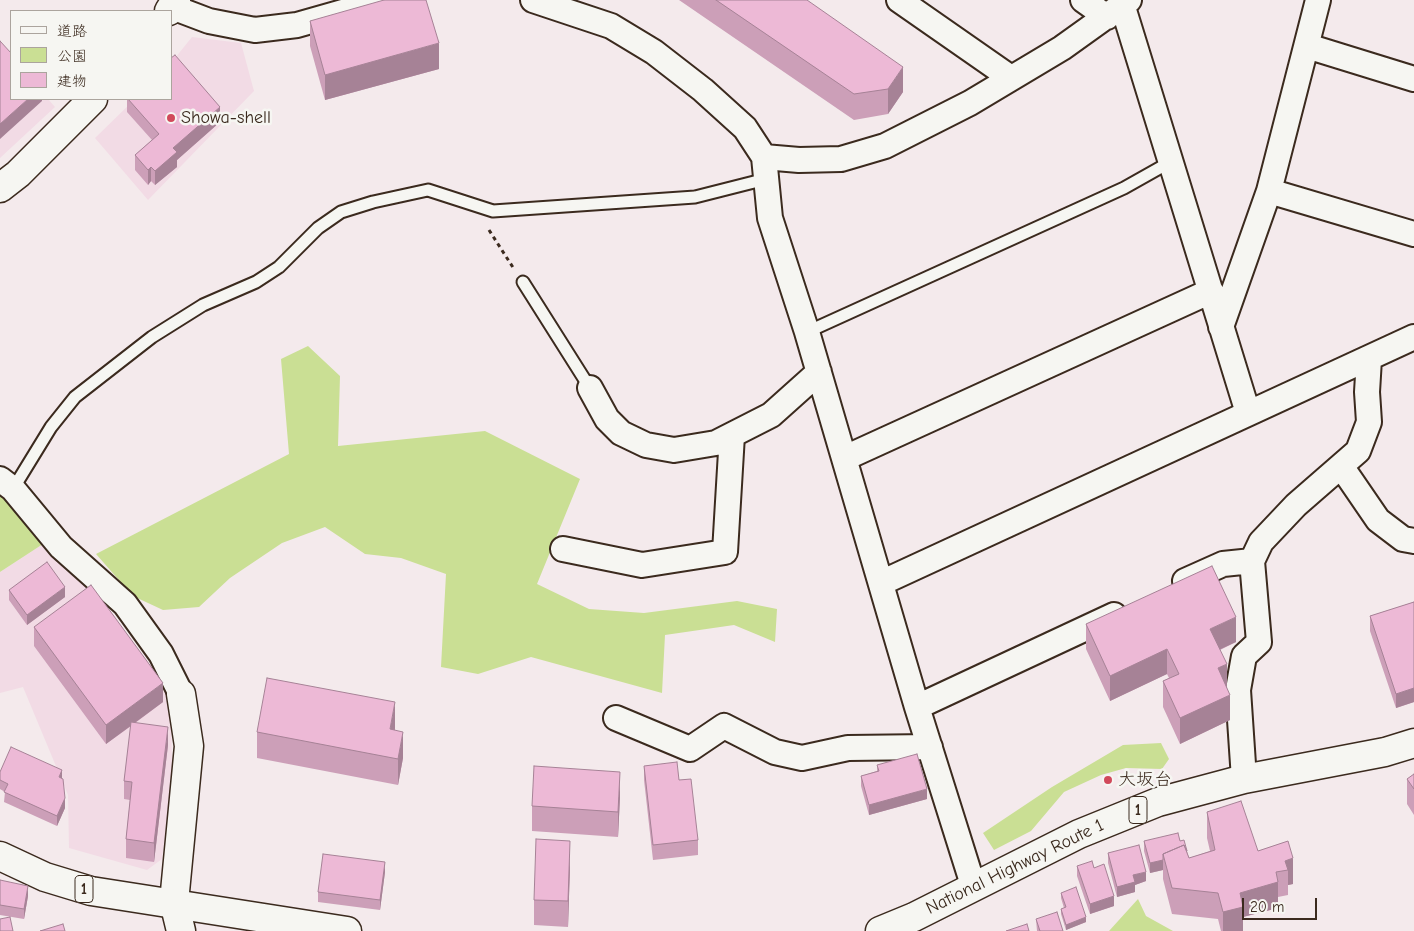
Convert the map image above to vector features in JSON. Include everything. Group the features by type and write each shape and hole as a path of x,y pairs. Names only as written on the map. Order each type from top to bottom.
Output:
{"main road":[{"path":"0,188 18,174 91,100"},
{"path":"181,694 189,746 174,902 182,931"},
{"name":"National Highway Route 1","path":"880,931 1079,834 1158,802 1244,779 1385,752 1414,744"},
{"name":"1","path":"0,856 44,877 91,891 174,902 347,931"}],"street":[{"path":"172,6 209,21 255,30 297,25 386,0"},
{"path":"533,0 610,26 654,52 704,90 745,128 765,168 770,218 808,332 917,707 973,885"},
{"path":"899,0 1012,78"},
{"path":"1083,0 1120,8"},
{"path":"1222,327 1269,191 1318,0"},
{"path":"765,168 799,160 841,160 885,146 970,103 1120,8"},
{"path":"1120,8 1172,160 1248,413"},
{"path":"1306,46 1414,79"},
{"path":"1269,191 1414,234"},
{"path":"845,458 1211,292"},
{"path":"881,584 1414,337"},
{"path":"1244,779 1238,690 1244,656 1259,642 1252,560 1261,542 1296,505 1358,451 1370,422 1367,392 1369,359"},
{"path":"590,388 607,419 621,433 646,445 674,450 716,443 771,415 819,372"},
{"path":"563,549 642,565 725,552 732,435"},
{"path":"1341,466 1378,520 1403,539 1414,541"},
{"path":"7,484 62,547 125,604 161,654 181,694"},
{"path":"1162,593 1223,564 1252,560"},
{"path":"917,707 1135,605"},
{"path":"616,718 690,749 724,726 774,752 802,758 848,748 930,746"}],"lane":[{"path":"808,332 1006,240 1124,188 1172,160"},
{"path":"7,484 75,397 166,328 203,305 256,282 279,267 318,228 341,212 373,202 428,190 493,211 695,197 765,168"},
{"path":"523,282 590,388"}],"path":[{"path":"476,205 486,225 523,282"}],"shaded area":[{"name":"Showa-shell","path":"192,37 241,43 254,91 148,200 95,138 134,100 172,100 172,62"},
{"path":"0,41 10,53 10,100 49,100 55,107 0,158"},
{"path":"43,544 53,557 84,582 113,614 162,686 171,703 172,773 162,859 147,870 69,848 68,795 23,687 0,693 0,572"}],"green space":[{"path":"308,346 340,376 338,446 485,431 580,479 537,584 589,609 644,613 737,601 777,609 775,642 734,625 665,635 662,693 531,657 478,674 441,667 446,574 401,558 365,554 325,527 282,543 230,578 199,607 163,610 133,596 96,554 289,454 281,359"},
{"path":"0,490 43,544 0,572"},
{"path":"1161,743 1169,759 1162,769 1126,768 1101,775 1064,792 1031,831 994,850 983,833 1052,787 1123,745"},
{"path":"1138,899 1146,916 1173,931 1109,931"}],"building":[{"path":"384,0 426,0 439,43 325,75 310,21"},
{"path":"716,0 807,0 903,67 888,89 854,94"},
{"path":"0,41 10,52 10,100 27,100 0,124"},
{"path":"175,55 220,107 173,148 177,152 155,171 151,167 148,170 135,155 159,134 129,100 172,100 172,57"},
{"path":"47,562 65,587 27,615 9,590"},
{"path":"1212,566 1236,617 1210,629 1227,664 1218,668 1230,695 1180,718 1163,681 1179,674 1167,649 1110,676 1086,624"},
{"path":"91,585 163,683 106,725 34,627"},
{"path":"1414,602 1414,688 1396,694 1370,616"},
{"path":"267,678 395,702 390,729 403,732 398,759 257,732"},
{"path":"131,722 168,727 154,843 126,839 132,782 124,781"},
{"path":"11,747 62,770 59,777 63,779 65,798 57,816 4,792 8,784 0,780 0,772"},
{"path":"917,754 927,789 869,805 861,776 879,771 877,765"},
{"path":"677,762 679,780 691,779 698,840 653,845 644,766"},
{"path":"534,766 620,772 618,812 532,806"},
{"path":"1414,774 1414,789 1407,779"},
{"path":"1241,801 1258,851 1288,841 1293,858 1285,861 1288,870 1276,872 1278,882 1240,893 1243,907 1223,912 1218,893 1172,888 1163,854 1184,845 1189,858 1215,850 1207,812"},
{"path":"1178,833 1180,841 1184,840 1187,851 1184,845 1163,854 1163,860 1150,863 1144,841"},
{"path":"536,839 570,841 568,901 534,900"},
{"path":"1139,845 1146,872 1133,875 1135,882 1117,887 1108,853"},
{"path":"323,854 385,862 380,900 318,892"},
{"path":"1092,861 1094,868 1104,864 1114,896 1090,904 1077,866"},
{"path":"0,880 28,886 24,909 0,905"},
{"path":"1076,887 1086,917 1066,925 1061,909 1066,907 1061,893"},
{"path":"1057,912 1063,931 1040,931 1036,919"},
{"path":"10,917 13,931 0,931 0,919"},
{"path":"63,924 65,931 40,931"},
{"path":"1027,924 1029,931 1006,931"}],"place":[{"name":"Showa-shell","path":"171,118"},
{"name":"大坂台","path":"1108,780"}]}
